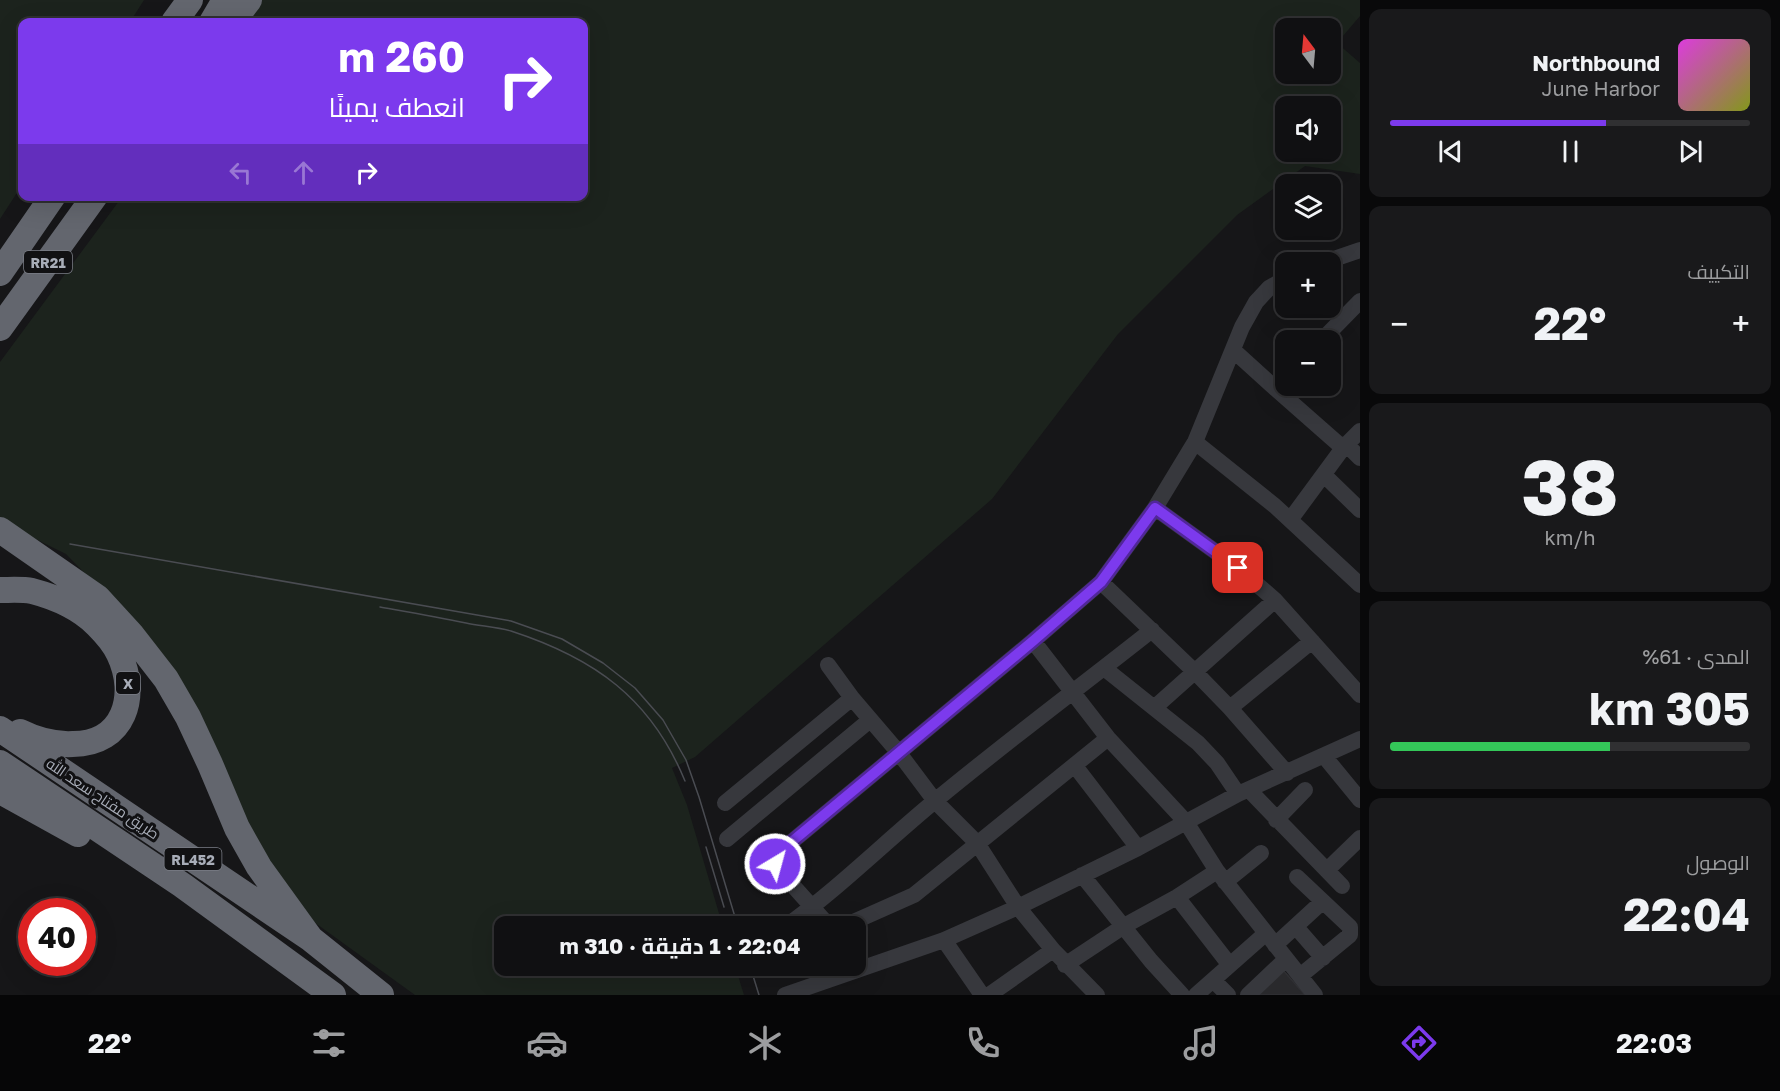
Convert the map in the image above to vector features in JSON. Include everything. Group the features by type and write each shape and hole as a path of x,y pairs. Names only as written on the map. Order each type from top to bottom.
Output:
{"highway":[{"path":"159,18 169,0"},
{"path":"177,18 190,0"},
{"path":"223,12 249,0"},
{"name":"RR21","path":"0,273 50,201"},
{"name":"RR21","path":"0,328 91,201"},
{"path":"0,530 98,598 131,633 166,679 188,717 237,828 260,867 312,939"},
{"name":"X","path":"0,590 31,591 72,605 97,624 119,653 128,680 128,700 121,721 105,737 85,744 61,745 33,739 0,723"},
{"name":"طريق مفتاح سعد الله","path":"0,729 312,939 381,995"},
{"name":"طريق مفتاح سعد الله","path":"0,763 182,885 333,995"},
{"path":"0,791 110,852 182,885"}],"street":[{"path":"1341,257 1360,250"},
{"path":"821,916 779,870 774,859 777,854 1101,582 1155,508 1195,442 1242,327 1256,302 1275,284"},
{"path":"1332,330 1360,301"},
{"path":"1233,350 1275,380"},
{"path":"1293,396 1360,458"},
{"path":"1290,520 1345,446 1360,431"},
{"path":"1195,442 1290,520 1360,585"},
{"path":"1324,475 1360,510"},
{"path":"1155,508 1238,568 1275,600 1360,695"},
{"path":"1101,582 1194,670 1287,772"},
{"path":"1154,708 1275,600"},
{"path":"800,916 935,801 1070,692 1152,630"},
{"path":"1033,641 1070,692 1108,738 1186,822 1221,877 1315,995"},
{"path":"1230,708 1312,641"},
{"path":"828,665 935,801 977,843 1018,906 1065,965 1097,995"},
{"path":"1104,668 1198,743 1243,792 1276,820 1342,886"},
{"path":"725,803 852,698"},
{"path":"728,839 870,720"},
{"path":"866,916 914,895 1108,738"},
{"path":"866,965 944,940 1138,849 1243,792 1360,739"},
{"path":"1324,756 1360,800"},
{"path":"1075,766 1138,849"},
{"path":"1276,820 1305,790"},
{"path":"1196,995 1229,964 1270,939 1296,927 1317,896 1328,872 1360,838"},
{"path":"1065,965 1124,926 1177,897 1221,877 1261,853"},
{"path":"1083,875 1151,961 1182,995"},
{"path":"1297,877 1350,927 1351,931 1323,958 1299,976"},
{"path":"1177,897 1229,964"},
{"path":"1296,927 1323,958"},
{"path":"944,940 982,995"},
{"path":"989,995 1053,950"},
{"path":"1248,995 1286,959"},
{"path":"785,995 834,976"},
{"path":"1214,980 1228,995"}],"shaded area":[{"path":"0,0 144,0 133,18 18,18 18,191 0,219"},
{"path":"257,0 1360,0 1360,16 1341,38 1341,18 1275,18 1275,84 1341,84 1341,46 1360,63 1360,174 1305,166 1294,174 1275,174 1275,188 1237,215 1118,334 992,499 695,757 672,768 687,805 720,916 494,916 494,976 738,976 744,995 415,995 307,917 244,833 102,591 66,554 5,524 0,519 0,362 119,201 588,201 588,18 246,18"}],"building":[{"path":"1283,970 1305,995 1256,995"}],"tram line":[{"path":"70,544 511,621 562,639 603,663 635,688 663,720 686,760 735,916"},
{"path":"380,607 511,631 568,654 594,668 637,704 655,726 685,781"},
{"path":"706,847 724,907"},
{"path":"753,976 759,995"}],"route":[{"path":"775,864 774,859 777,854 1101,582 1155,508 1238,568"}]}
